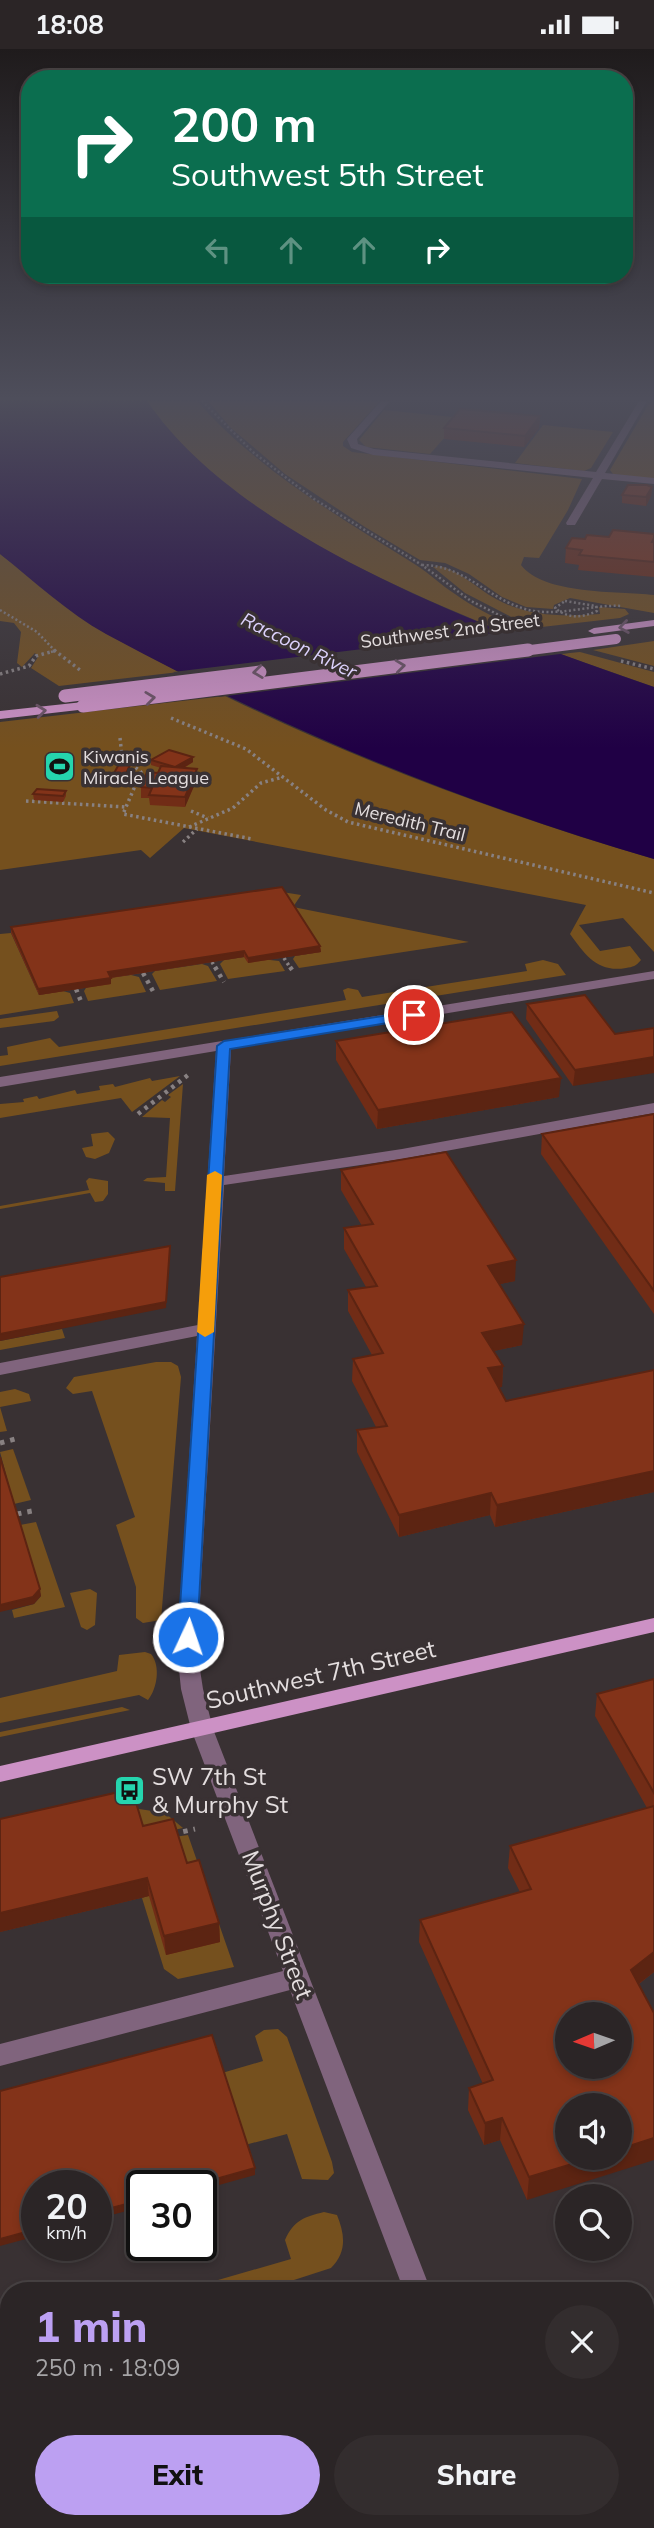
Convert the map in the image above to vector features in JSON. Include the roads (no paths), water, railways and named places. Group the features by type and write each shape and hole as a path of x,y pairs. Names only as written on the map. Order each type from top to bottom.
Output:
{"main road":[{"name":"Southwest 2nd Street","path":"0,703 654,623"},
{"name":"Southwest 2nd Street","path":"0,715 654,634"},
{"name":"Southwest 7th Street","path":"0,1774 654,1625"}],"street":[{"path":"571,523 575,517"},
{"path":"0,1082 654,975"},
{"name":"Murphy Street","path":"224,1046 187,1650 192,1689 202,1729 414,2282"},
{"path":"214,1182 402,1154 654,1108"},
{"path":"0,1369 206,1329"},
{"path":"0,2055 296,1978"}],"water":[{"name":"Raccoon River","path":"0,517 274,517 308,539 378,577 450,610 654,687 654,859 512,814 443,788 306,732 239,701 106,634 51,596 0,554"}],"place":[{"name":"Kiwanis Miracle League","path":"60,767"},
{"name":"SW 7th St & Murphy St","path":"129,1791"}]}
